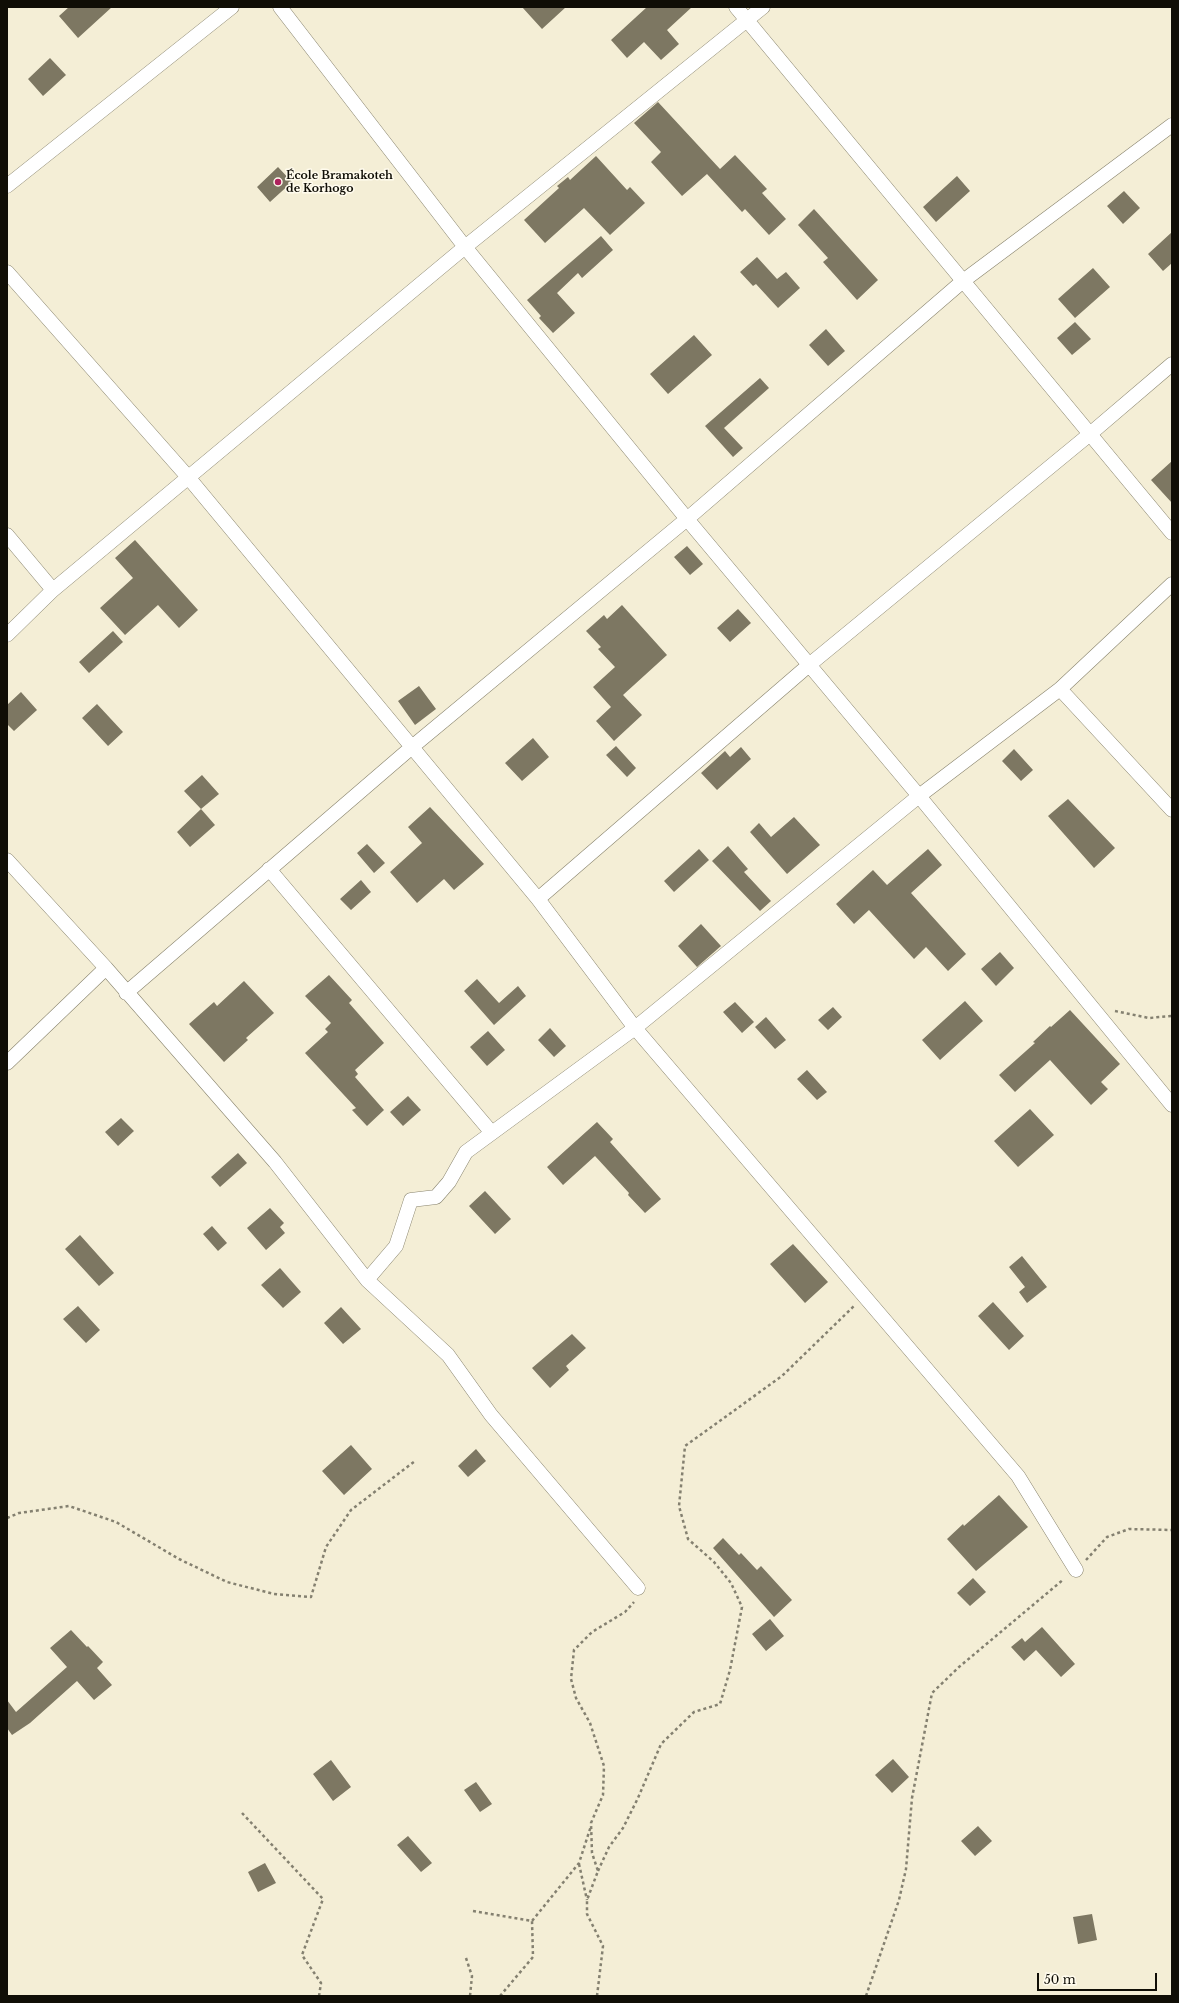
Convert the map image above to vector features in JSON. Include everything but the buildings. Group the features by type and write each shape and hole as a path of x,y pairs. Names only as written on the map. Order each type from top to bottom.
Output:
{"street":[{"path":"7,186 232,7"},
{"path":"280,7 466,247 687,519 919,796 1172,1105"},
{"path":"736,7 1172,533"},
{"path":"7,635 53,590 188,477 466,247 762,7"},
{"path":"126,993 412,747 687,519 963,281 1172,125"},
{"path":"7,272 188,477 538,899 635,1028 1018,1476 1076,1570"},
{"path":"538,899 809,665 1090,434 1172,364"},
{"path":"7,535 53,590"},
{"path":"368,1280 396,1246 411,1200 436,1197 449,1182 466,1152 635,1028 919,796 1060,689 1172,584"},
{"path":"1060,689 1172,810"},
{"path":"7,860 106,968 126,993 275,1162 368,1280 448,1355 491,1415 638,1588"},
{"path":"270,869 492,1133"},
{"path":"7,1063 106,968"}],"path":[{"path":"1091,1006 1149,1018 1172,1016"},
{"path":"587,1900 609,1847 623,1828 638,1798 661,1744 694,1712 720,1704 730,1670 742,1607 731,1583 714,1562 688,1539 679,1506 685,1446 782,1376 864,1297"},
{"path":"7,1518 19,1513 69,1506 116,1522 179,1559 227,1582 274,1594 311,1597 326,1547 351,1510 415,1462"},
{"path":"866,1996 899,1900 906,1869 912,1798 932,1693 959,1667 1076,1570 1107,1537 1129,1529 1172,1530"},
{"path":"500,1996 533,1957 532,1921 579,1863 591,1823 603,1795 604,1766 590,1723 576,1698 571,1679 574,1650 592,1632 625,1612 635,1600 638,1588"},
{"path":"242,1813 323,1899 302,1955 321,1983 318,1996"},
{"path":"591,1823 592,1853 598,1871"},
{"path":"579,1863 587,1900 587,1914 603,1946 597,1996"},
{"path":"473,1911 532,1921"},
{"path":"466,1958 472,1976 470,1996"}],"place":[{"name":"École Bramakoteh de Korhogo","path":"278,182"}]}
